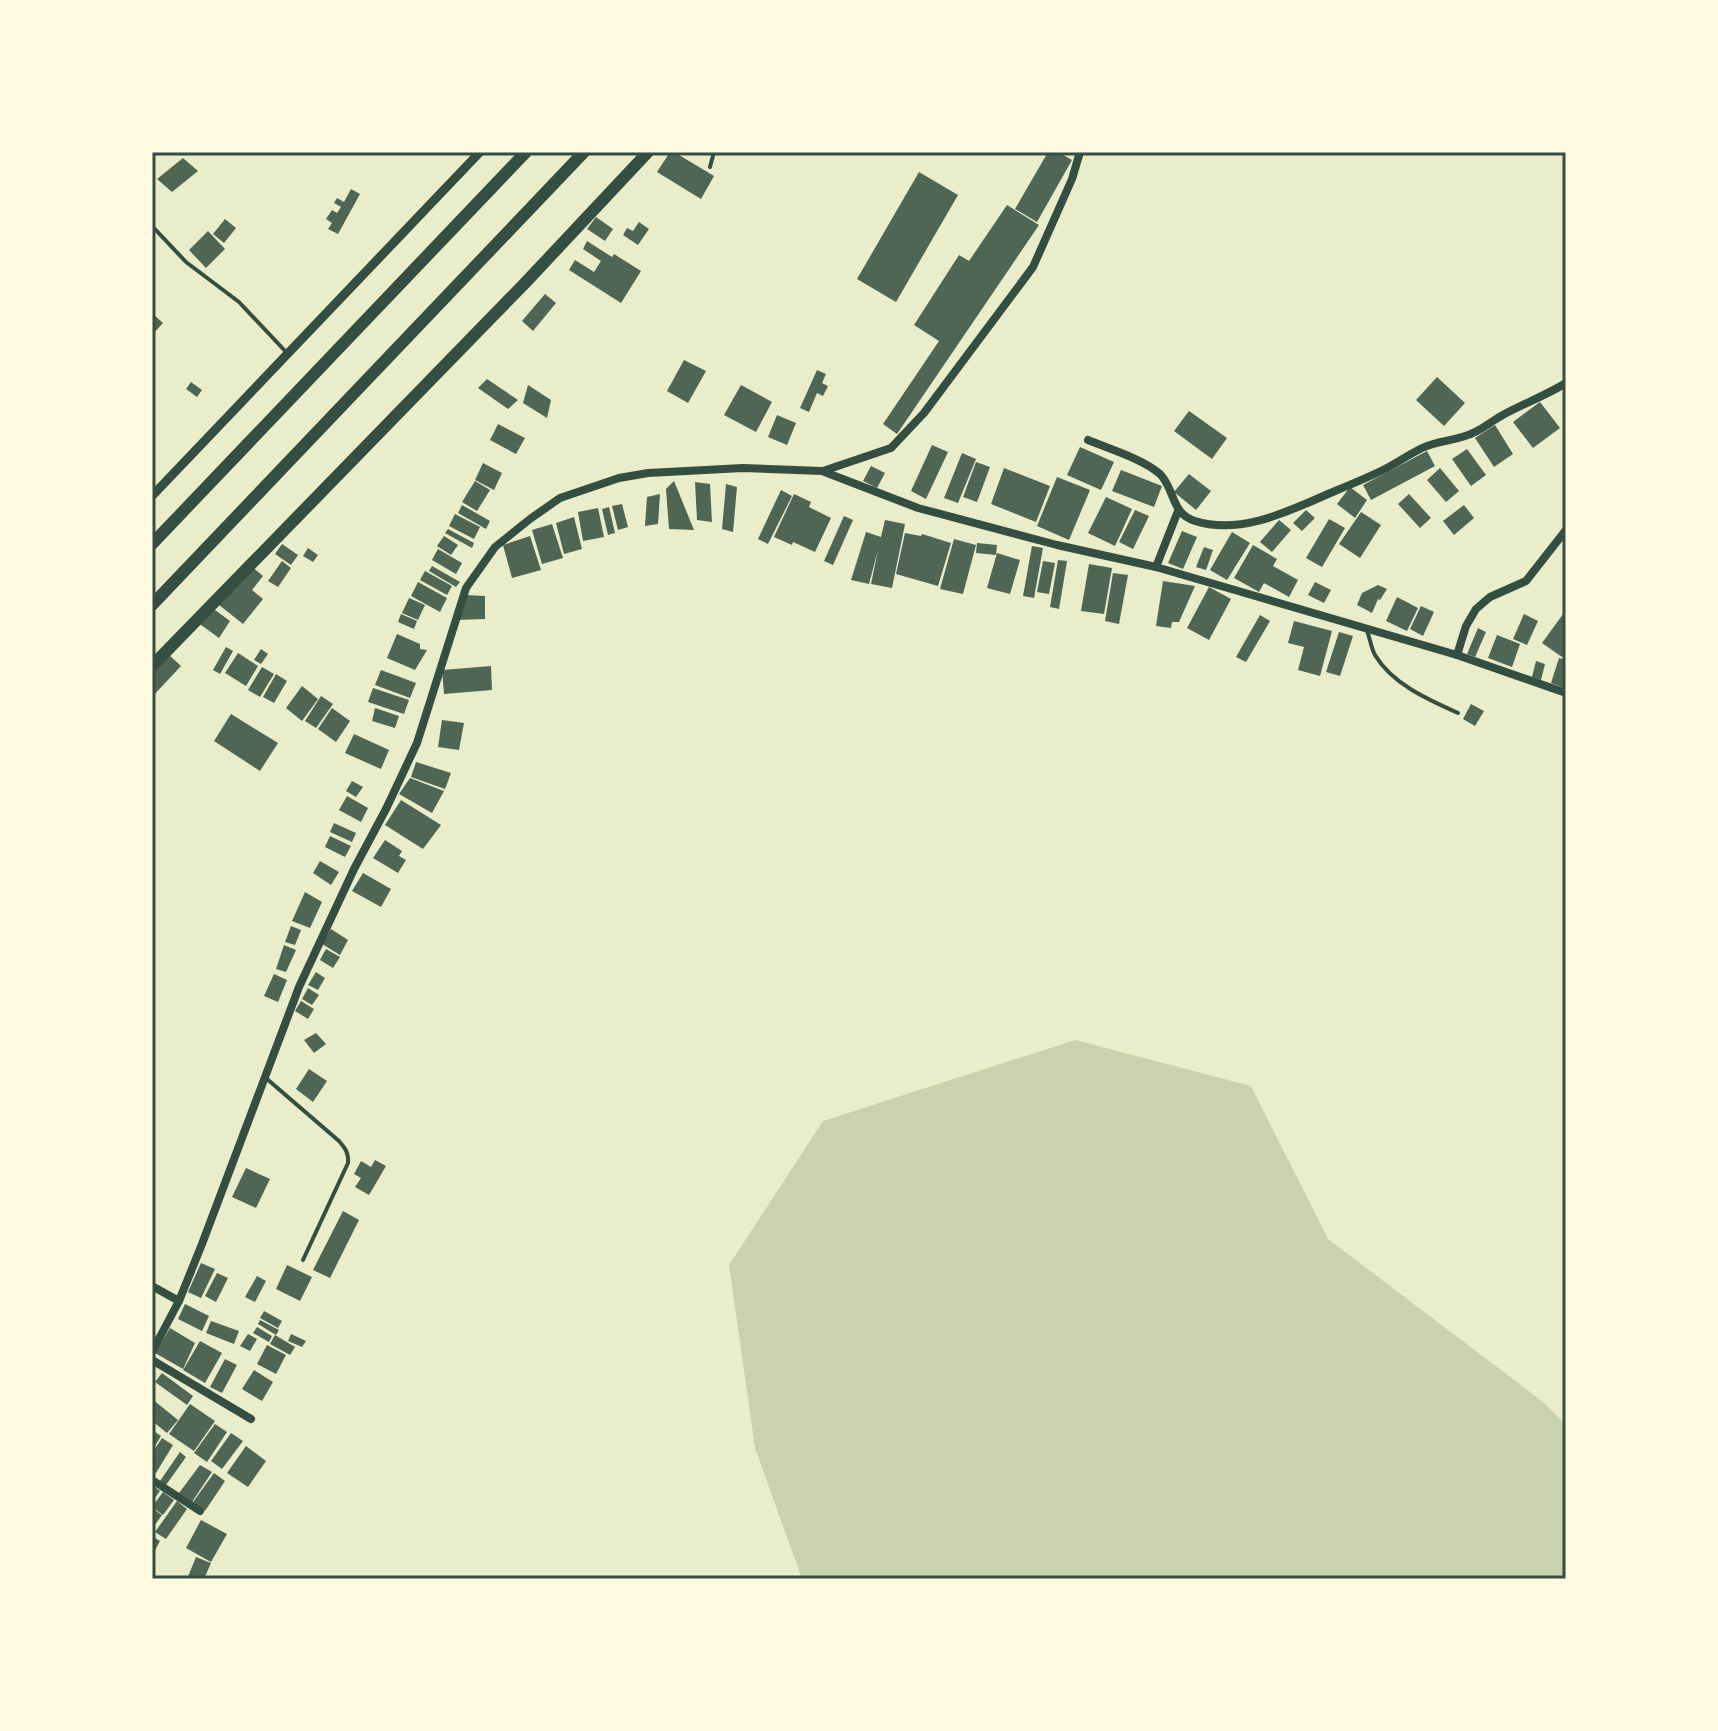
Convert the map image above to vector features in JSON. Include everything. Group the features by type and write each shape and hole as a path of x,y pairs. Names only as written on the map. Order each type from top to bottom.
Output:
{"highway":[{"path":"152,544 526,152"},
{"path":"152,605 584,152"},
{"path":"152,666 526,282 648,152"}],"street":[{"path":"152,496 480,152"},
{"path":"822,471 891,448 924,413 1033,267 1072,179 1080,152"},
{"path":"1088,440 1158,472 1170,490 1178,511 1193,521 1243,524 1306,504 1362,480 1422,448 1475,432 1566,383"},
{"path":"152,1352 179,1301 299,987 417,743 466,588 495,547 560,498 619,478 648,473 743,468 822,471 918,508 1057,545 1156,567 1457,655 1566,693"},
{"path":"1156,567 1178,511"},
{"path":"1457,655 1466,626 1476,609 1490,597 1526,581 1566,530"},
{"path":"152,1286 179,1301"},
{"path":"152,1360 251,1419"},
{"path":"152,1480 200,1511"}],"lane":[{"path":"710,167 714,152"},
{"path":"152,226 186,262 239,302 289,355"},
{"path":"1367,628 1375,655 1391,673 1410,688 1458,713"},
{"path":"265,1077 339,1141 348,1156 348,1163 303,1260"}],"green space":[{"path":"1075,1040 1251,1086 1328,1239 1543,1402 1566,1425 1566,1579 802,1579 755,1448 729,1265 823,1121"}],"building":[{"path":"670,152 714,176 701,199 657,172"},
{"path":"1048,152 1058,152 1072,160 1037,222 1015,209"},
{"path":"183,158 198,171 172,192 157,179"},
{"path":"919,172 958,195 896,302 857,279"},
{"path":"351,189 360,194 338,234 328,229 332,223 326,219 332,210 337,213 341,207 334,203 337,198 344,202"},
{"path":"1007,205 1039,225 897,434 883,424 939,341 914,325 959,255 969,261"},
{"path":"596,217 613,229 605,241 587,229"},
{"path":"225,219 236,228 224,243 213,234"},
{"path":"639,222 649,229 638,245 623,235 627,228 633,231"},
{"path":"208,231 225,249 206,268 189,250"},
{"path":"587,241 641,271 621,303 569,270 575,260 594,272 601,261 583,249"},
{"path":"545,294 556,303 533,331 522,321"},
{"path":"152,313 163,323 152,335"},
{"path":"684,360 706,371 688,403 667,391"},
{"path":"817,370 826,374 822,383 828,386 823,396 817,393 809,412 800,408"},
{"path":"1437,377 1465,403 1444,426 1416,400"},
{"path":"487,379 518,400 508,409 478,388"},
{"path":"191,382 202,390 197,397 186,389"},
{"path":"528,385 551,400 547,418 523,403"},
{"path":"741,385 772,402 756,432 724,415"},
{"path":"1540,402 1560,428 1533,448 1513,422"},
{"path":"1189,411 1227,438 1212,459 1174,431"},
{"path":"777,415 796,423 787,445 768,437"},
{"path":"498,424 525,438 516,454 490,440"},
{"path":"1495,425 1513,454 1494,467 1475,438"},
{"path":"932,445 948,452 926,499 911,491"},
{"path":"1080,447 1114,462 1101,490 1067,475"},
{"path":"1467,449 1486,475 1471,486 1452,459"},
{"path":"1427,451 1435,466 1371,500 1363,485"},
{"path":"962,453 976,459 958,503 944,498"},
{"path":"976,462 990,467 977,502 963,497"},
{"path":"483,463 502,473 494,490 475,480"},
{"path":"871,466 885,473 877,488 863,481"},
{"path":"1004,468 1050,486 1036,522 991,504"},
{"path":"1440,468 1459,491 1446,502 1427,480"},
{"path":"1121,470 1162,486 1154,507 1112,491"},
{"path":"1189,474 1211,491 1196,510 1174,492"},
{"path":"1057,477 1090,490 1069,540 1037,526"},
{"path":"475,481 490,490 477,511 462,502"},
{"path":"674,481 694,530 669,529 666,489"},
{"path":"695,482 710,484 712,522 697,520"},
{"path":"726,484 737,487 733,532 722,529"},
{"path":"1350,487 1367,500 1355,518 1337,504"},
{"path":"781,490 792,496 768,544 758,539"},
{"path":"660,494 658,524 645,526 647,497"},
{"path":"794,494 811,502 809,507 831,518 815,552 774,537"},
{"path":"1409,494 1431,518 1420,528 1398,504"},
{"path":"1106,497 1132,509 1115,546 1088,533"},
{"path":"622,504 628,527 618,530 612,506"},
{"path":"462,505 490,521 486,529 458,513"},
{"path":"1464,505 1474,518 1454,535 1443,521"},
{"path":"609,507 615,533 608,535 602,509"},
{"path":"598,508 604,537 583,541 578,512"},
{"path":"1135,510 1149,516 1133,549 1119,542"},
{"path":"1306,510 1315,518 1302,531 1293,523"},
{"path":"1361,512 1381,525 1360,558 1339,544"},
{"path":"455,514 480,527 474,539 449,526"},
{"path":"844,516 853,520 833,565 824,561"},
{"path":"574,517 582,549 564,554 556,523"},
{"path":"1329,519 1345,528 1322,567 1306,558"},
{"path":"885,520 905,524 892,588 871,584 878,550 869,584 851,580 866,532 881,537"},
{"path":"1279,520 1291,530 1272,552 1260,542"},
{"path":"552,524 563,558 542,564 532,530"},
{"path":"448,529 474,543 472,548 445,533"},
{"path":"1182,531 1197,537 1183,569 1168,563"},
{"path":"1232,532 1250,543 1227,580 1210,570"},
{"path":"905,533 922,534 951,543 938,586 896,574"},
{"path":"444,536 458,545 451,555 437,546"},
{"path":"530,536 541,570 512,578 503,545"},
{"path":"954,539 976,545 963,594 940,589"},
{"path":"977,543 997,545 996,555 976,553"},
{"path":"282,544 298,555 291,565 275,554"},
{"path":"1253,545 1277,559 1273,566 1298,580 1289,597 1264,583 1259,592 1234,578"},
{"path":"1032,546 1043,548 1034,598 1023,596"},
{"path":"1204,547 1213,550 1206,570 1196,567"},
{"path":"308,548 318,555 313,562 303,556"},
{"path":"438,549 462,563 456,574 432,560"},
{"path":"997,553 1020,560 1010,594 987,588"},
{"path":"1058,560 1067,561 1059,609 1050,607"},
{"path":"282,561 291,568 278,587 268,581"},
{"path":"1043,561 1055,563 1049,594 1037,592"},
{"path":"1089,564 1112,568 1104,614 1081,611"},
{"path":"251,566 263,576 252,590 263,599 243,624 219,605"},
{"path":"432,566 460,582 456,587 429,571"},
{"path":"425,571 452,586 447,595 420,580"},
{"path":"1113,573 1128,575 1119,624 1105,621"},
{"path":"1163,581 1195,586 1179,622 1172,622 1171,628 1156,626"},
{"path":"418,582 447,598 440,612 411,596"},
{"path":"1315,582 1331,590 1324,603 1308,595"},
{"path":"1378,585 1387,589 1372,613 1357,605 1362,593"},
{"path":"1209,587 1231,599 1209,640 1187,628"},
{"path":"465,595 485,596 485,619 456,620"},
{"path":"1397,597 1418,608 1407,631 1386,621"},
{"path":"409,598 425,605 418,620 402,613"},
{"path":"1421,606 1434,612 1423,636 1410,629"},
{"path":"211,607 230,621 219,638 197,622"},
{"path":"1566,610 1566,652 1562,657 1542,643"},
{"path":"401,614 417,621 414,629 398,622"},
{"path":"1524,614 1538,621 1527,645 1513,639"},
{"path":"1260,615 1270,621 1246,662 1236,657"},
{"path":"1294,621 1332,631 1320,676 1298,670 1304,647 1288,643"},
{"path":"1478,628 1486,632 1475,657 1467,654"},
{"path":"1339,632 1353,636 1340,676 1326,672"},
{"path":"397,634 420,644 420,649 427,650 415,670 387,658"},
{"path":"1497,635 1520,644 1512,667 1488,658"},
{"path":"226,647 233,651 220,674 213,670"},
{"path":"261,649 268,654 261,664 254,660"},
{"path":"238,653 258,666 246,686 225,673"},
{"path":"168,654 181,666 152,697 152,671"},
{"path":"1559,658 1566,660 1566,689 1551,683"},
{"path":"1536,661 1545,664 1541,680 1532,677"},
{"path":"491,666 492,690 444,694 442,670"},
{"path":"262,667 274,674 260,697 248,690"},
{"path":"381,670 416,683 410,698 375,685"},
{"path":"276,674 287,681 274,703 263,697"},
{"path":"302,686 318,699 302,721 286,708"},
{"path":"373,688 409,700 404,714 368,702"},
{"path":"321,696 333,704 316,728 305,721"},
{"path":"1471,704 1484,711 1475,726 1463,719"},
{"path":"332,708 350,721 336,742 318,729"},
{"path":"375,708 399,716 395,728 372,721"},
{"path":"231,714 278,743 260,771 214,741"},
{"path":"442,720 464,723 459,750 438,747"},
{"path":"354,734 389,750 381,769 345,753"},
{"path":"416,762 451,773 445,789 411,777"},
{"path":"410,778 444,791 432,813 399,794"},
{"path":"352,781 363,787 356,797 346,791"},
{"path":"347,796 368,808 361,822 339,810"},
{"path":"401,800 441,825 423,849 385,825"},
{"path":"334,823 356,833 352,842 330,832"},
{"path":"330,836 351,846 345,857 325,847"},
{"path":"385,840 402,851 399,856 406,860 398,873 373,858"},
{"path":"320,861 339,872 331,885 313,873"},
{"path":"363,873 391,889 381,907 352,891"},
{"path":"305,892 322,902 310,928 292,921"},
{"path":"291,926 301,930 295,945 285,942"},
{"path":"331,929 348,940 340,955 322,944"},
{"path":"284,945 296,950 286,972 276,969"},
{"path":"326,949 340,957 333,968 320,960"},
{"path":"316,972 325,978 318,990 308,985"},
{"path":"274,974 287,980 278,1002 264,996"},
{"path":"308,988 319,995 312,1005 302,999"},
{"path":"301,1001 314,1009 308,1019 295,1011"},
{"path":"316,1033 326,1044 314,1053 304,1040"},
{"path":"309,1069 327,1081 313,1102 296,1089"},
{"path":"375,1160 386,1166 369,1195 355,1187 361,1178 354,1174 361,1161 371,1167"},
{"path":"246,1168 270,1179 256,1208 232,1197"},
{"path":"343,1211 359,1220 330,1278 313,1270"},
{"path":"201,1263 215,1269 201,1298 188,1292"},
{"path":"287,1265 312,1277 300,1301 276,1289"},
{"path":"217,1273 228,1278 216,1302 205,1296"},
{"path":"257,1276 266,1281 255,1302 245,1297"},
{"path":"185,1304 209,1316 202,1331 178,1319"},
{"path":"264,1311 282,1321 278,1328 260,1318"},
{"path":"260,1320 279,1330 276,1335 258,1324"},
{"path":"211,1321 239,1331 234,1344 206,1333"},
{"path":"257,1327 272,1336 269,1342 253,1333"},
{"path":"170,1328 195,1343 183,1369 155,1353"},
{"path":"248,1334 257,1339 250,1351 240,1346"},
{"path":"291,1334 306,1341 302,1347 288,1341"},
{"path":"275,1335 295,1347 290,1355 270,1344"},
{"path":"200,1341 222,1353 205,1383 183,1370"},
{"path":"267,1345 286,1355 276,1374 257,1364"},
{"path":"225,1359 237,1365 222,1393 210,1387"},
{"path":"254,1370 273,1382 262,1401 242,1389"},
{"path":"162,1373 193,1396 187,1405 155,1382"},
{"path":"152,1399 178,1420 167,1433 152,1421"},
{"path":"190,1404 215,1421 194,1451 169,1434"},
{"path":"215,1424 227,1432 207,1462 194,1453"},
{"path":"152,1430 161,1436 152,1451"},
{"path":"231,1433 243,1441 222,1469 211,1461"},
{"path":"162,1438 173,1445 156,1473 152,1471 152,1453"},
{"path":"246,1446 266,1461 248,1487 227,1473"},
{"path":"180,1452 186,1457 166,1485 160,1481"},
{"path":"200,1465 212,1472 192,1502 179,1493"},
{"path":"214,1473 225,1481 205,1511 193,1502"},
{"path":"152,1485 160,1491 152,1502"},
{"path":"163,1492 174,1500 163,1515 152,1507"},
{"path":"177,1501 187,1509 166,1539 155,1532"},
{"path":"152,1508 162,1515 152,1529"},
{"path":"201,1520 227,1534 211,1562 186,1548"},
{"path":"152,1536 160,1541 152,1556"},
{"path":"196,1557 211,1563 204,1579 187,1579"}]}
